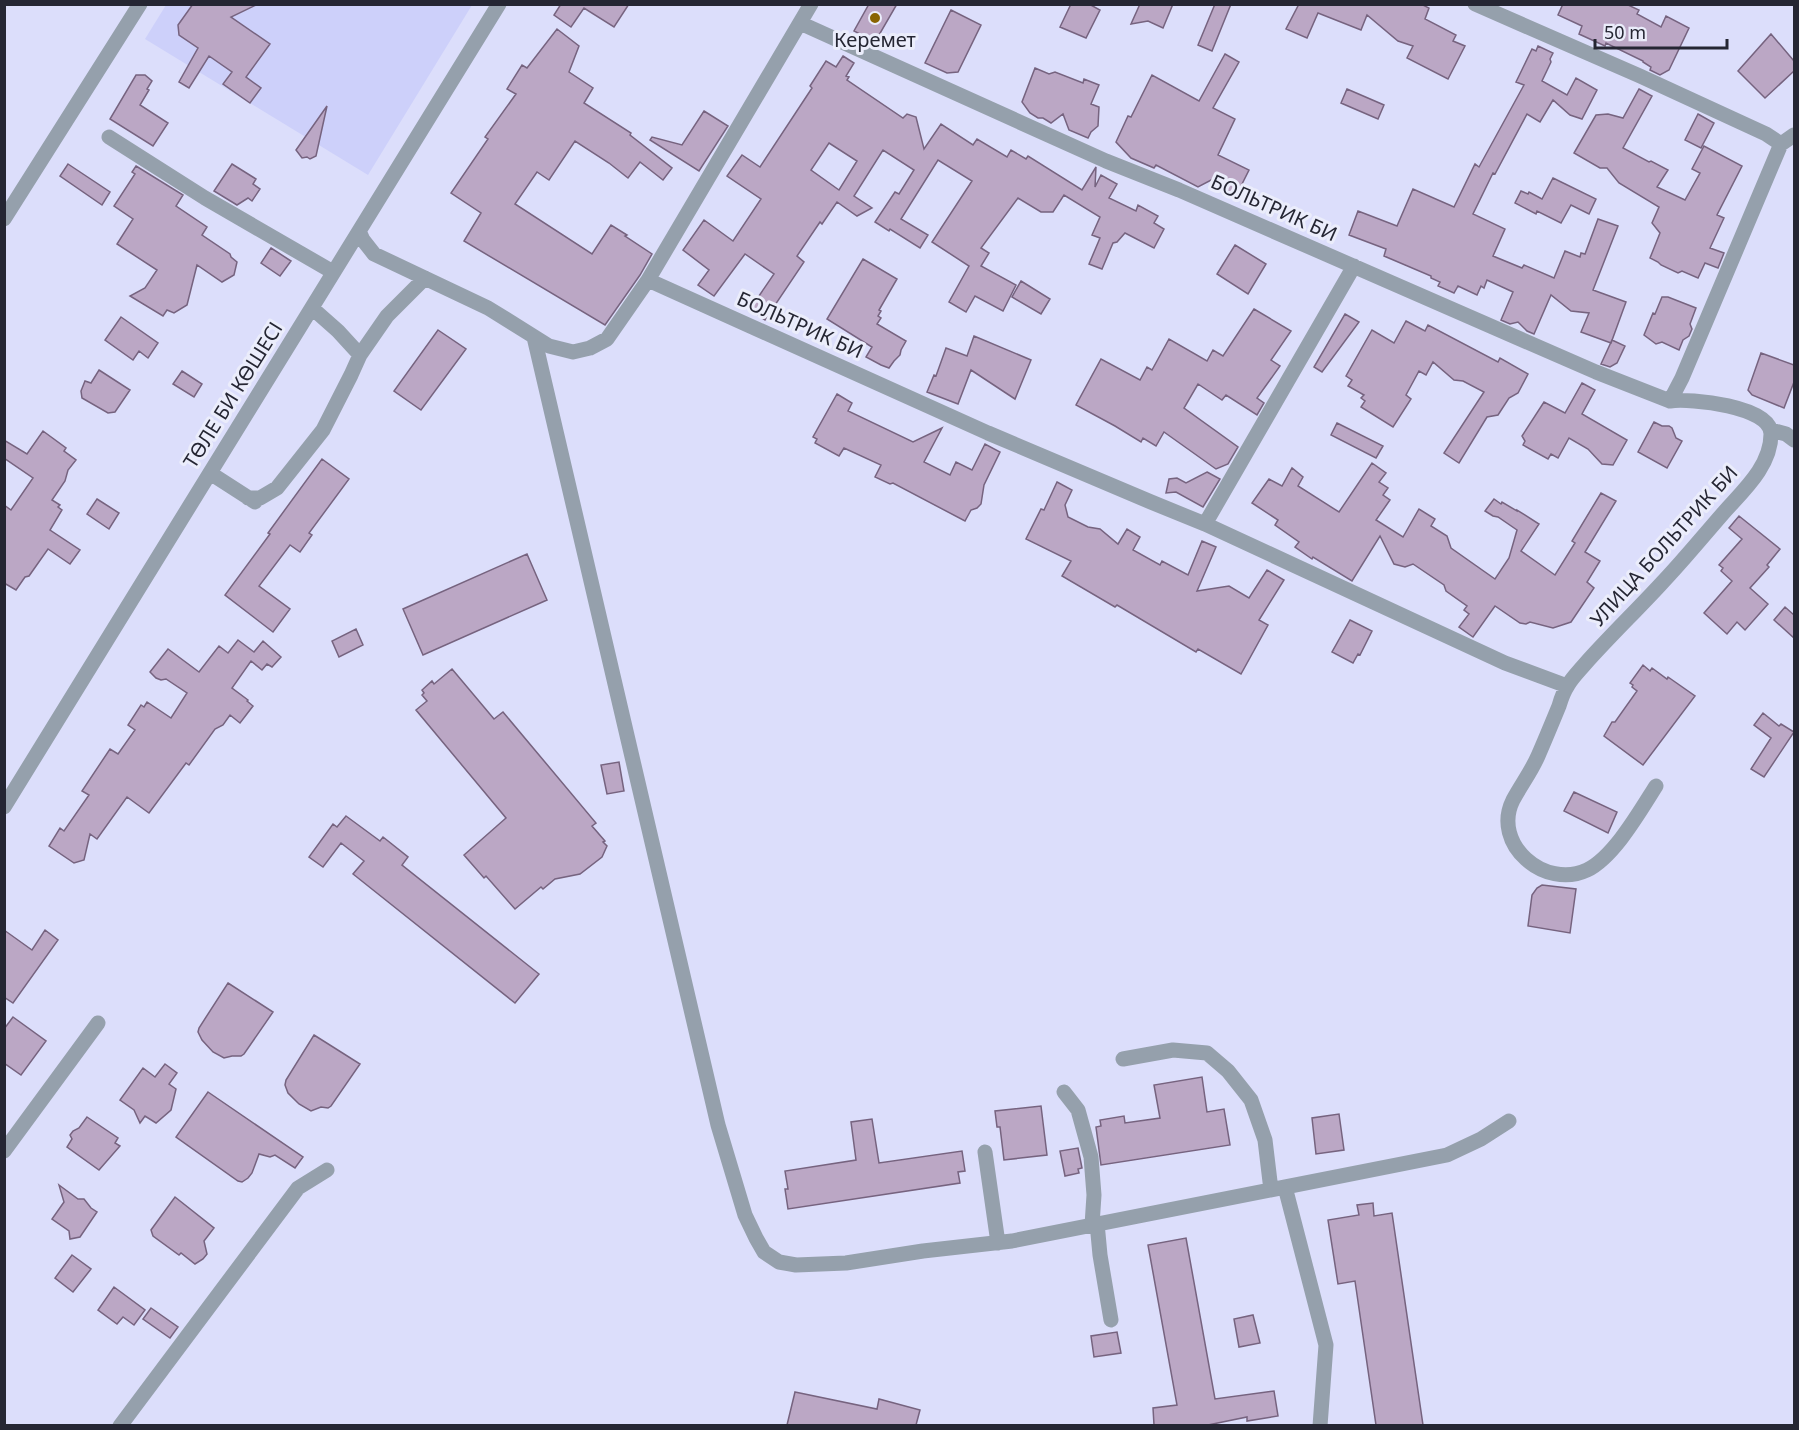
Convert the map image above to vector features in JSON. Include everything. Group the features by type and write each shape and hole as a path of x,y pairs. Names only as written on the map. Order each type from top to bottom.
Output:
{"street":[{"path":"4,219 140,4"},
{"name":"ТӨЛЕ БИ КӨШЕСІ","path":"4,807 499,4"},
{"path":"359,231 374,254 488,308 549,346 573,352 590,348 607,339 648,280 811,4"},
{"path":"1475,4 1507,10 1766,134 1781,144"},
{"name":"БОЛЬТРИК БИ","path":"800,23 1106,161 1190,195 1585,368 1670,401 1681,399 1737,407 1766,422 1771,430"},
{"path":"1670,401 1682,378 1781,144 1794,135"},
{"path":"109,137 205,198 333,272"},
{"path":"1205,524 1354,266"},
{"path":"248,498 261,498 277,488 323,430 360,355 387,316 425,278"},
{"name":"БОЛЬТРИК БИ","path":"648,280 988,433 1205,524 1506,663 1567,686"},
{"path":"312,308 360,355"},
{"path":"534,337 718,1125 745,1215 764,1252 779,1262 796,1266 846,1263 998,1242 1447,1155 1481,1139 1509,1121"},
{"path":"1771,430 1786,434 1794,441"},
{"name":"УЛИЦА БОЛЬТРИК БИ","path":"1656,786 1611,851 1588,870 1569,875 1533,866 1524,859 1508,832 1508,818 1512,803 1537,758 1567,686 1756,477 1768,450 1771,430"},
{"path":"210,472 262,507"},
{"path":"4,1151 98,1023"},
{"path":"1123,1059 1173,1050 1208,1053 1228,1071 1251,1100 1326,1345 1320,1425"},
{"path":"1064,1092 1078,1110 1091,1157 1095,1224 1112,1320"},
{"path":"985,1152 998,1242"},
{"path":"120,1425 298,1188 327,1170"}],"shaded area":[{"path":"166,5 472,5 368,175 145,39"}],"building":[{"path":"193,4 258,4 231,17 270,44 246,77 261,88 250,103 223,84 232,72 209,56 189,88 179,82 198,48 179,35 178,25"},
{"path":"561,4 629,4 614,27 584,8 571,27 554,15"},
{"name":"Керемет","path":"869,4 897,4 875,42 854,31"},
{"path":"1071,4 1089,4 1100,10 1086,38 1060,27"},
{"path":"1140,4 1173,4 1163,28 1148,21 1131,24"},
{"path":"1215,4 1231,4 1212,51 1198,45"},
{"path":"1299,4 1421,4 1429,8 1425,19 1456,35 1453,41 1465,46 1448,79 1407,58 1413,46 1398,41 1367,15 1361,30 1318,13 1307,38 1286,29"},
{"path":"1563,4 1626,4 1639,10 1637,14 1661,27 1666,16 1689,28 1669,70 1660,75 1650,70 1651,67 1643,61 1606,43 1605,46 1579,34 1582,26 1558,15"},
{"path":"951,10 981,25 958,72 947,73 925,63"},
{"path":"557,29 579,46 569,72 593,88 584,103 631,133 630,135 672,168 663,180 640,162 628,178 575,141 549,180 537,172 515,204 592,254 611,225 652,254 605,325 464,241 481,213 451,193 488,139 485,137 516,94 507,89 522,65 527,68"},
{"path":"1771,34 1794,61 1794,71 1765,98 1738,71"},
{"path":"1538,46 1553,53 1542,81 1567,95 1576,78 1597,90 1582,119 1570,115 1553,100 1540,122 1527,114 1495,174 1493,173 1473,214 1505,229 1493,256 1522,268 1524,265 1554,278 1565,251 1580,257 1581,253 1585,254 1598,219 1618,226 1593,290 1626,302 1611,343 1581,332 1589,313 1571,311 1551,295 1534,334 1518,322 1510,324 1501,320 1513,292 1487,280 1484,288 1481,286 1477,295 1458,286 1454,293 1438,286 1440,282 1431,276 1384,256 1386,249 1349,235 1358,211 1397,226 1413,189 1454,207 1475,164 1479,167 1524,85 1516,82 1532,49 1536,51"},
{"path":"1225,54 1239,62 1213,108 1235,119 1218,155 1249,170 1236,196 1221,186 1215,178 1198,187 1156,165 1154,168 1131,158 1116,142 1152,75 1199,101"},
{"path":"843,56 854,63 846,76 849,77 847,80 903,118 907,114 916,117 924,149 941,124 973,145 977,139 1007,157 1011,150 1026,159 1028,156 1082,190 1096,167 1095,187 1101,175 1117,184 1109,198 1136,211 1138,205 1158,216 1154,223 1164,229 1154,248 1125,233 1113,243 1102,269 1089,264 1100,238 1092,235 1100,217 1064,195 1053,212 1041,212 1018,198 981,248 989,253 981,266 1016,285 1003,311 975,296 966,312 949,302 969,266 932,242 972,181 938,160 901,219 928,235 920,248 875,222 895,192 899,194 914,170 883,150 854,196 872,208 857,216 837,202 797,256 804,262 765,320 750,309 774,274 745,254 714,296 698,285 709,270 683,250 704,220 733,241 761,199 727,176 742,155 760,167 812,88 810,86 826,61 836,67","holes":["829,143 857,161 839,190 811,170"]},
{"path":"1035,68 1049,74 1055,72 1083,83 1084,79 1099,85 1091,104 1099,107 1098,126 1088,138 1069,130 1063,114 1051,123 1030,113 1022,102"},
{"path":"136,75 145,75 152,81 140,105 168,123 153,146 110,119"},
{"path":"1347,89 1384,105 1378,119 1341,103"},
{"path":"1639,89 1652,96 1623,148 1668,170 1657,187 1685,200 1700,173 1692,169 1704,146 1742,166 1717,215 1724,218 1710,248 1724,253 1718,268 1705,263 1698,278 1682,271 1678,273 1650,258 1660,233 1652,223 1659,207 1619,183 1607,168 1600,168 1574,153 1596,115 1608,114 1623,118"},
{"path":"327,106 316,156 310,159 302,158 296,150"},
{"path":"704,111 728,126 699,171 650,140 652,137 682,145"},
{"path":"1698,114 1714,123 1701,148 1685,140"},
{"path":"68,164 110,192 102,205 60,176"},
{"path":"232,164 256,179 253,184 260,189 252,201 248,198 237,205 214,191"},
{"path":"136,166 183,195 176,206 207,227 202,235 230,254 237,262 234,275 222,282 197,265 187,305 174,313 167,310 163,316 130,296 145,288 157,270 117,244 133,219 114,206 135,174 132,172"},
{"path":"1553,178 1596,199 1589,214 1571,205 1561,223 1515,203 1521,191 1528,194 1529,192 1542,199"},
{"path":"1235,245 1266,264 1248,294 1217,274"},
{"path":"271,248 291,261 280,276 261,263"},
{"path":"863,259 897,279 879,310 881,311 878,316 881,318 877,324 906,341 900,355 889,368 866,357 872,347 827,319"},
{"path":"1021,281 1050,299 1041,314 1012,297"},
{"path":"1662,297 1668,297 1696,308 1690,324 1692,329 1689,336 1683,340 1679,350 1662,342 1656,344 1644,335"},
{"path":"1254,309 1291,331 1271,360 1280,366 1257,398 1264,403 1257,415 1226,395 1222,400 1198,384 1184,408 1238,447 1228,464 1216,469 1164,432 1156,446 1143,438 1141,442 1076,405 1101,359 1140,380 1147,367 1152,370 1169,339 1207,361 1213,350 1223,356"},
{"path":"1345,314 1359,322 1322,372 1314,367"},
{"path":"121,317 158,343 148,358 139,351 133,360 105,340"},
{"path":"1406,321 1425,331 1428,325 1498,362 1500,358 1528,374 1518,393 1509,398 1498,415 1487,417 1459,463 1444,453 1484,392 1463,381 1454,380 1433,362 1426,375 1419,371 1406,395 1411,399 1393,427 1361,407 1365,401 1361,398 1364,395 1348,386 1352,380 1346,376 1372,330 1394,343"},
{"path":"438,330 466,349 421,410 394,391"},
{"path":"974,336 1031,360 1015,399 971,370 958,404 927,392 934,375 936,376 946,348 967,356"},
{"path":"1612,340 1625,346 1617,363 1610,367 1601,364"},
{"path":"1761,353 1794,365 1794,382 1784,408 1752,395 1748,390"},
{"path":"99,370 130,390 115,412 108,413 82,398 81,391 85,381 91,383"},
{"path":"182,371 202,384 194,397 173,384"},
{"path":"1582,383 1595,390 1582,414 1627,440 1613,465 1602,464 1588,449 1569,438 1558,458 1551,454 1548,459 1523,445 1525,441 1522,436 1544,402 1565,413"},
{"path":"837,394 852,403 848,411 913,442 942,428 924,462 950,475 956,462 972,470 985,444 1000,452 984,485 981,504 971,510 965,521 893,483 890,484 875,477 881,465 844,448 839,456 815,443 817,439 813,437"},
{"path":"1654,422 1672,428 1676,438 1682,441 1667,468 1638,452"},
{"path":"1337,423 1383,446 1376,458 1331,435"},
{"path":"43,431 66,448 64,451 76,460 52,500 60,505 58,507 62,510 50,530 80,550 70,564 48,549 16,590 4,583 4,505 11,510 33,478 4,458 4,440 27,454"},
{"path":"322,459 349,479 309,533 312,535 300,552 290,545 259,586 290,609 273,632 225,595"},
{"path":"1372,463 1386,473 1379,482 1388,488 1383,495 1390,500 1376,520 1403,537 1419,509 1435,519 1431,526 1447,536 1451,548 1495,579 1509,558 1517,530 1485,511 1494,499 1539,524 1521,551 1555,575 1575,543 1572,541 1601,493 1616,501 1585,552 1600,561 1587,582 1594,588 1571,622 1553,628 1530,622 1520,623 1495,606 1473,637 1459,627 1469,614 1464,610 1467,606 1446,591 1444,585 1413,564 1405,567 1394,564 1380,536 1352,581 1295,547 1299,542 1275,525 1278,520 1252,503 1269,479 1282,486 1292,468 1303,477 1298,486 1339,512"},
{"path":"1207,472 1220,479 1203,507 1176,492 1166,493 1169,479 1177,478 1186,483"},
{"path":"1057,482 1072,490 1065,505 1068,517 1088,527 1100,529 1118,544 1127,529 1140,537 1133,550 1160,565 1162,561 1188,575 1202,541 1216,547 1197,591 1229,586 1249,598 1267,570 1284,580 1259,620 1268,625 1241,674 1198,649 1196,652 1117,605 1115,607 1062,576 1071,561 1026,539 1041,509 1044,510"},
{"path":"97,499 119,513 109,529 87,514"},
{"path":"1739,516 1780,549 1767,565 1769,567 1750,588 1768,604 1745,630 1737,622 1727,634 1704,613 1732,581 1721,571 1723,568 1719,565 1742,539 1729,528"},
{"path":"527,554 547,600 423,655 403,609"},
{"path":"1785,607 1794,615 1794,638 1774,620"},
{"path":"1350,620 1372,631 1360,655 1358,654 1353,663 1332,652"},
{"path":"356,629 363,645 339,657 332,641"},
{"path":"238,640 254,652 263,641 281,657 272,667 267,664 262,670 251,661 232,688 253,706 240,723 230,715 223,725 215,729 149,813 127,797 97,839 90,834 84,860 74,863 49,846 60,828 64,831 89,795 82,791 110,749 118,754 135,730 128,725 141,705 144,707 147,702 171,718 187,693 166,679 156,678 150,672 168,649 199,672 219,646 228,653"},
{"path":"1643,665 1650,671 1652,668 1667,679 1668,677 1695,696 1643,765 1604,736 1612,722 1615,722 1637,691 1630,683"},
{"path":"452,669 494,719 503,712 596,823 592,826 607,846 602,857 580,874 555,879 543,889 541,887 515,909 464,855 506,818 416,710 427,701 422,695 424,693 422,690 432,681 434,684"},
{"path":"1763,713 1779,726 1781,724 1794,732 1764,777 1751,769 1771,738 1754,725"},
{"path":"619,762 624,791 607,794 601,765"},
{"path":"1574,792 1617,812 1608,833 1564,811"},
{"path":"346,816 380,841 383,837 408,857 402,865 539,974 515,1003 353,874 364,861 341,843 323,867 309,857 333,824 337,827"},
{"path":"1542,885 1576,889 1570,933 1528,926 1532,895"},
{"path":"4,930 32,950 45,930 58,940 13,1003 4,997"},
{"path":"228,983 273,1012 244,1054 224,1058 213,1052 198,1032"},
{"path":"13,1017 46,1041 21,1075 4,1063 4,1029"},
{"path":"314,1035 360,1064 331,1106 311,1111 299,1104 288,1093 285,1085"},
{"path":"165,1064 177,1073 169,1084 176,1089 171,1110 156,1123 145,1116 140,1123 134,1110 120,1100 143,1068 155,1077"},
{"path":"1202,1077 1207,1112 1224,1109 1230,1145 1101,1165 1096,1127 1101,1126 1100,1120 1124,1116 1125,1123 1160,1118 1154,1085"},
{"path":"208,1092 303,1157 295,1168 275,1155 270,1157 259,1154 252,1173 242,1182 238,1181 176,1137"},
{"path":"1041,1106 1047,1155 1004,1160 1000,1127 997,1127 995,1111"},
{"path":"1339,1114 1344,1150 1316,1154 1312,1118"},
{"path":"87,1117 118,1138 115,1143 120,1146 99,1170 67,1147 72,1139 70,1135"},
{"path":"872,1119 879,1163 962,1151 965,1171 958,1172 960,1183 788,1209 785,1171 856,1160 851,1122"},
{"path":"1078,1148 1082,1168 1078,1169 1079,1173 1065,1176 1060,1151"},
{"path":"59,1185 78,1199 84,1199 97,1212 80,1237 70,1239 69,1231 52,1219 64,1202"},
{"path":"175,1197 214,1228 204,1241 207,1254 195,1264 153,1236 151,1230"},
{"path":"1373,1203 1374,1216 1392,1213 1423,1425 1376,1425 1355,1281 1338,1284 1328,1220 1359,1215 1357,1205"},
{"path":"1186,1238 1215,1399 1274,1391 1278,1416 1247,1421 1247,1417 1208,1425 1154,1425 1153,1408 1177,1405 1148,1245"},
{"path":"72,1255 91,1269 73,1292 55,1278"},
{"path":"114,1287 145,1310 134,1325 123,1317 117,1324 98,1310"},
{"path":"151,1308 178,1327 170,1338 143,1319"},
{"path":"1253,1315 1260,1343 1239,1347 1234,1319"},
{"path":"1117,1332 1121,1353 1094,1357 1091,1336"},
{"path":"795,1392 877,1409 879,1399 920,1410 916,1425 787,1425"}],"place":[{"name":"Керемет","path":"875,18"}]}
